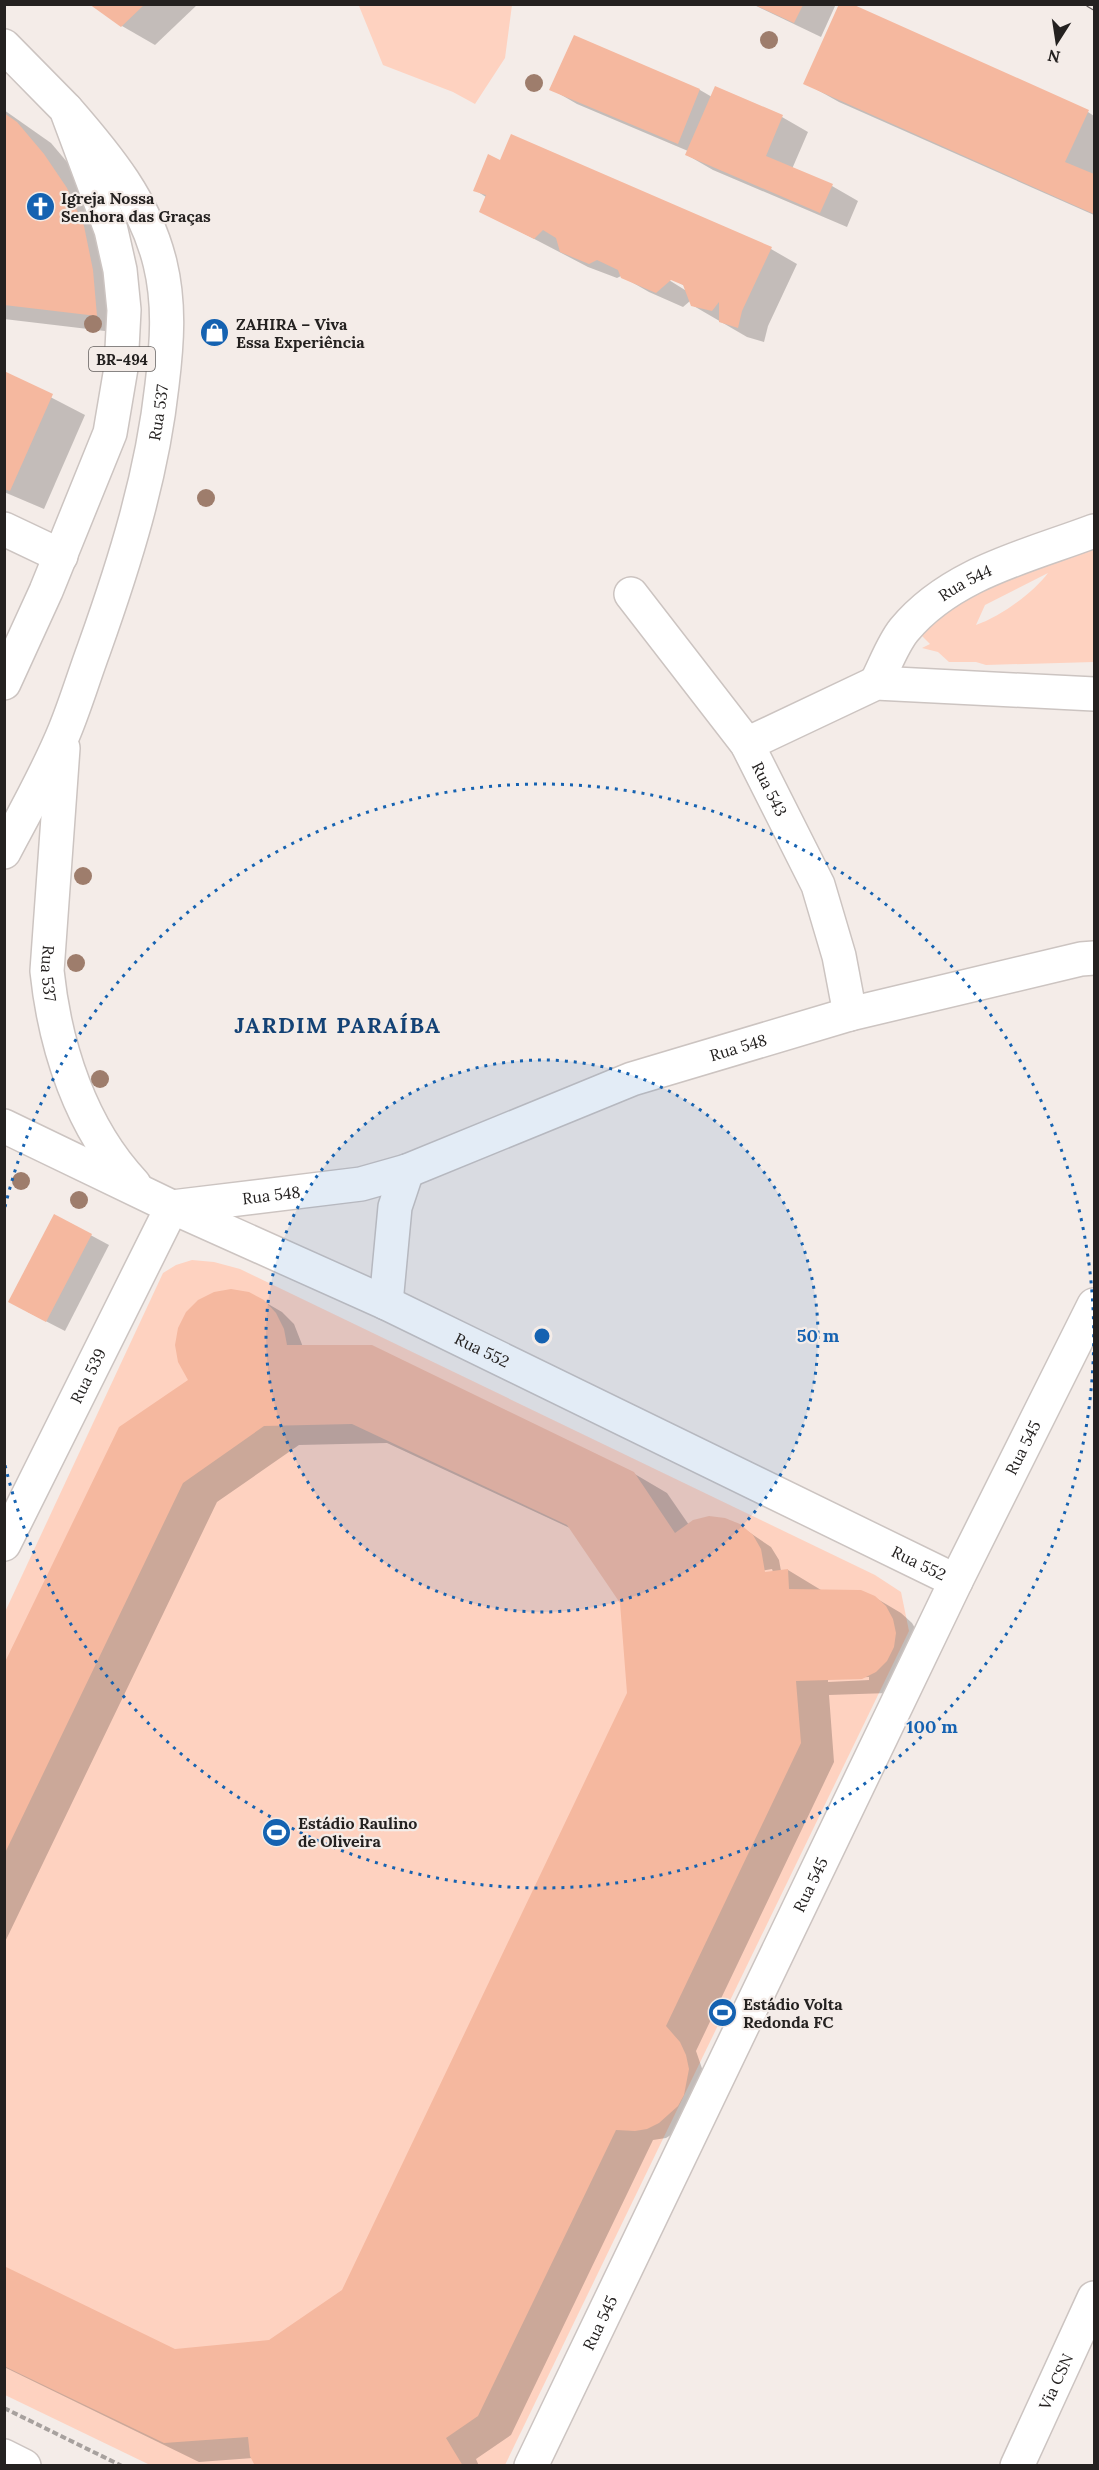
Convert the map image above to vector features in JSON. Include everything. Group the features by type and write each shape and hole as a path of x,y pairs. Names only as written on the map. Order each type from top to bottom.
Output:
{"street":[{"name":"Rua 537","path":"4,46 66,109 116,168 139,206 160,261 168,309 160,407 141,503 119,578 65,731 4,852"},
{"name":"Rua 537","path":"4,683 61,556 110,433 121,368 124,330 123,291 111,230 66,109"},
{"path":"4,529 61,556"},
{"name":"Rua 544","path":"876,683 903,632 930,603 971,577 1095,531"},
{"name":"Rua 543","path":"631,594 747,744 818,885 839,956 850,1014"},
{"path":"747,744 876,683 1095,693"},
{"name":"Rua 537","path":"65,731 48,949 47,971 50,999 56,1032 66,1064 96,1133 113,1162 142,1193"},
{"name":"Rua 548","path":"172,1207 361,1184 407,1171 633,1079 850,1014 1090,961"},
{"name":"Rua 552","path":"4,1126 172,1207 386,1303 956,1581"},
{"path":"386,1303 395,1207 407,1171"},
{"name":"Rua 539","path":"4,1544 172,1207"},
{"name":"Rua 545","path":"531,2466 956,1581 1095,1305"},
{"name":"Via CSN","path":"1017,2466 1095,2298"},
{"path":"4,2456 24,2466"}],"path":[{"path":"4,2408 122,2466"}],"shaded area":[{"path":"355,5 512,5 505,58 475,104 453,92 383,65 359,6"},
{"path":"1094,534 1094,662 986,665 976,662 949,662 938,652 922,648 930,644 912,626","holes":["1048,573 1042,581 1005,610 976,625 985,605"]},
{"path":"192,1260 214,1262 240,1269 875,1575 901,1592 909,1631 505,2465 150,2465 5,2395 5,1612 163,1273 176,1265"}],"building":[{"path":"89,4 145,4 121,27"},
{"path":"839,4 852,4 1089,110 1065,162 1094,174 1094,214 803,84"},
{"path":"755,5 803,5 794,23"},
{"path":"574,35 700,89 678,144 549,90"},
{"path":"715,86 783,115 766,156 833,184 820,213 685,155"},
{"name":"Igreja Nossa Senhora das Graças","path":"4,113 17,122 44,154 67,188 84,226 93,270 97,316 4,305"},
{"path":"511,134 772,247 742,311 738,328 719,322 719,302 712,311 691,306 683,285 671,280 656,293 621,278 618,270 597,260 589,264 560,252 556,238 543,230 534,239 479,212 486,195 473,191 488,154 500,160"},
{"path":"4,371 53,394 10,491 4,489"},
{"path":"54,1214 92,1234 46,1322 8,1302"},
{"path":"231,1289 249,1292 264,1300 276,1313 284,1329 287,1345 372,1345 634,1472 675,1533 693,1520 709,1516 725,1518 740,1524 753,1535 761,1549 765,1572 788,1569 789,1589 861,1590 875,1596 886,1606 893,1619 896,1633 894,1647 887,1661 876,1672 862,1679 796,1681 801,1743 666,2026 680,2042 686,2055 689,2069 684,2095 678,2106 659,2123 647,2129 635,2131 616,2130 478,2416 446,2438 463,2466 255,2466 250,2456 248,2437 164,2443 4,2366 4,2266 175,2349 269,2340 342,2290 627,1693 620,1603 567,1525 352,1424 264,1426 183,1483 4,1855 4,1664 119,1427 188,1380 178,1362 175,1345 178,1328 186,1312 198,1300 214,1292"}],"railway":[{"path":"1089,4 1094,7"}],"place":[{"name":"Igreja Nossa Senhora das Graças","path":"40,207"},
{"name":"ZAHIRA – Viva Essa Experiência","path":"215,333"},
{"name":"Estádio Raulino de Oliveira","path":"277,1832"},
{"name":"Estádio Volta Redonda FC","path":"722,2013"}],"district":[{"name":"JARDIM PARAÍBA","path":"338,1025"}]}
